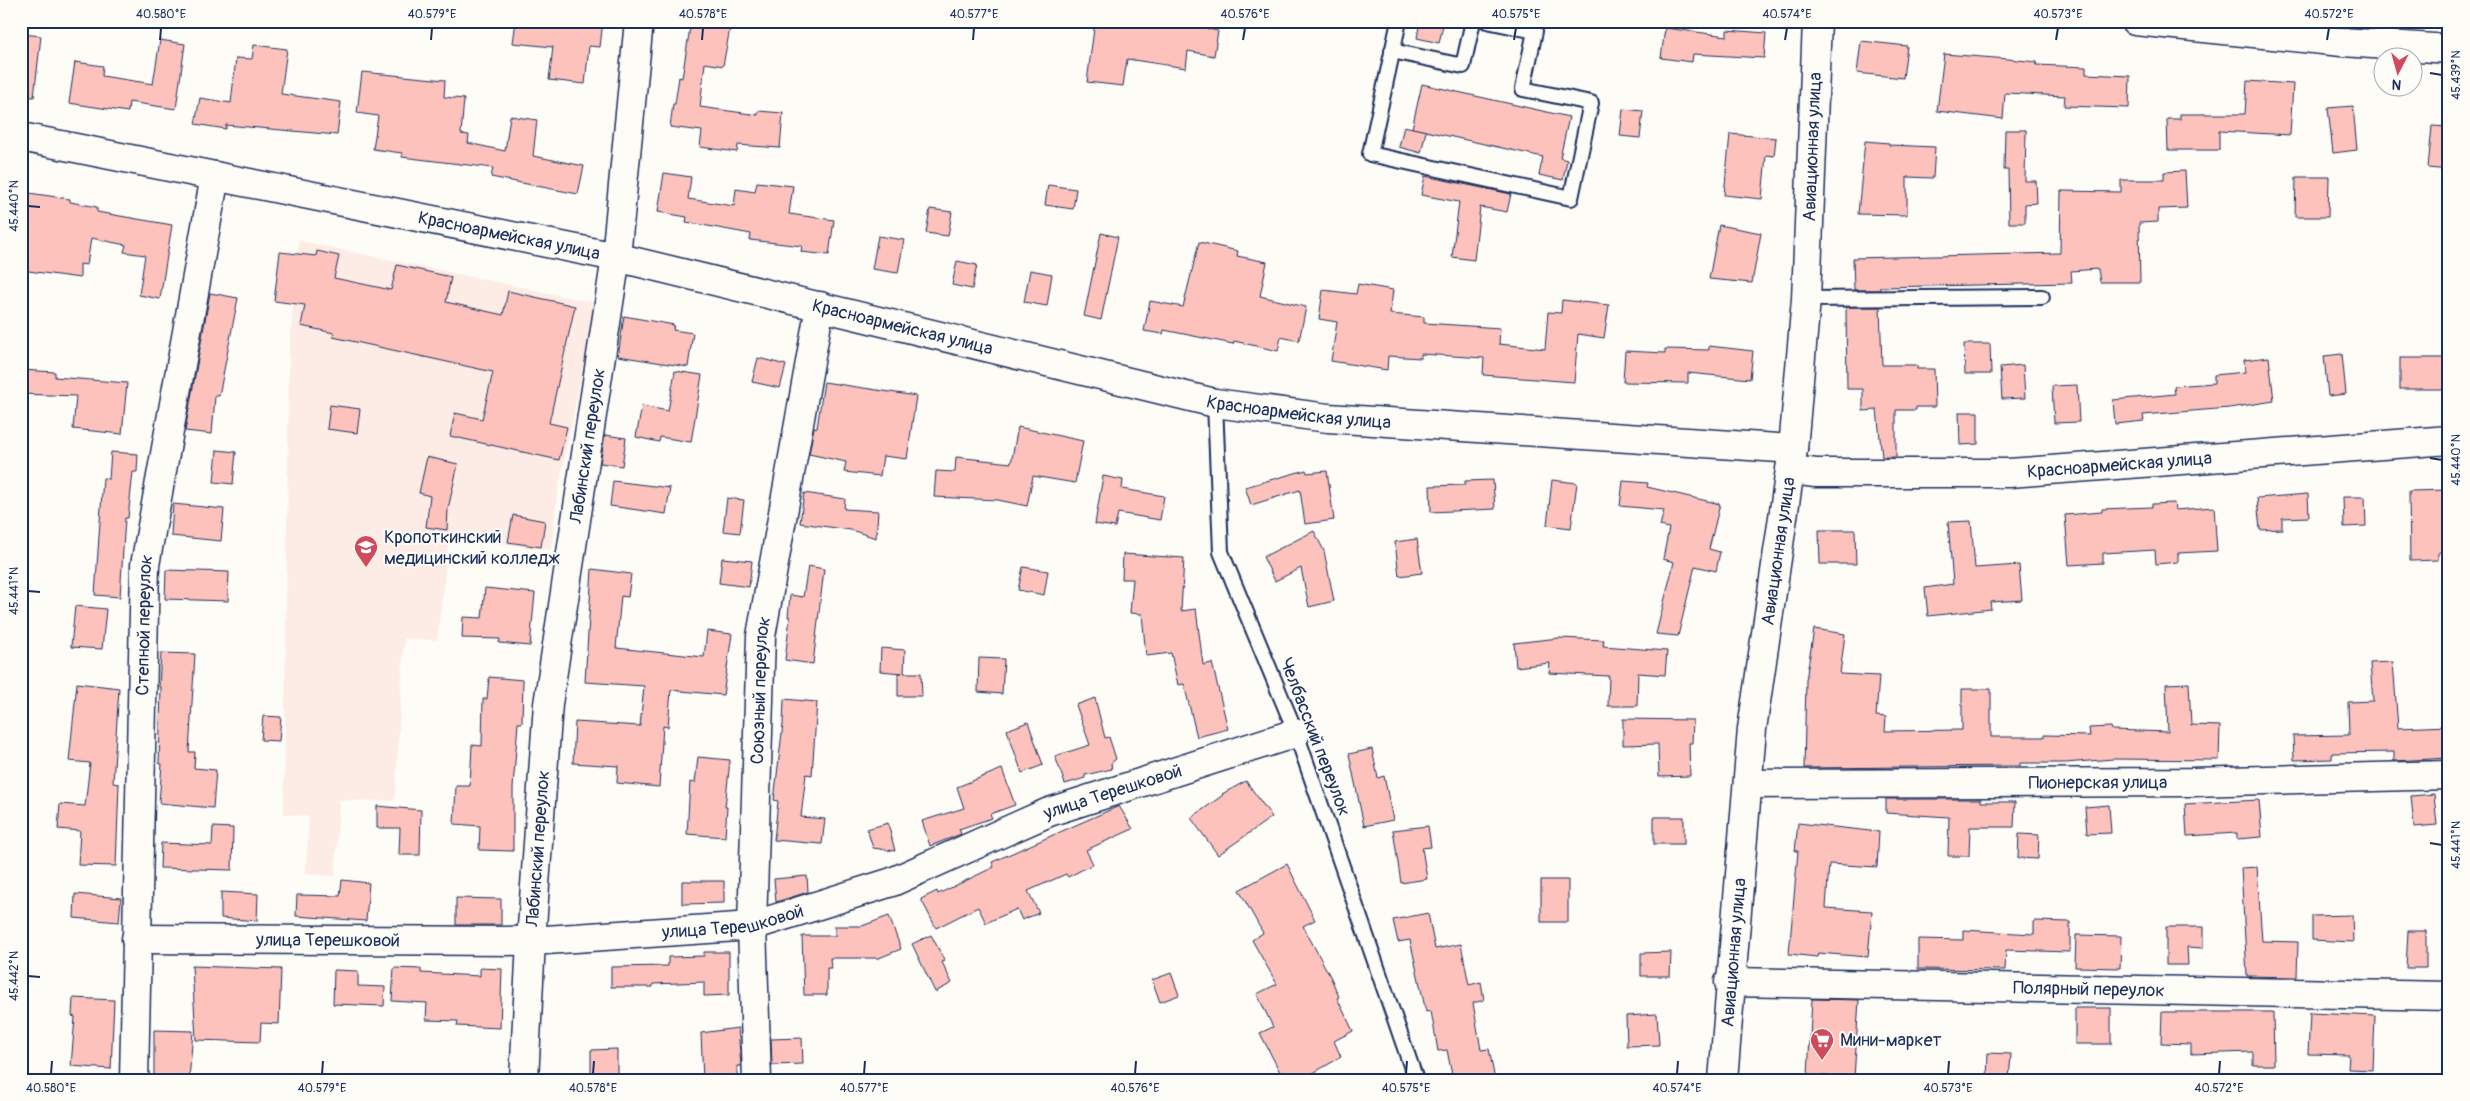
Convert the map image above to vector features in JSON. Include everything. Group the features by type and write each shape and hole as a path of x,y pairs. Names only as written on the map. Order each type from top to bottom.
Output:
{"street":[{"name":"Лабинский переулок","path":"524,1080 531,941 548,704 616,257 640,21"},
{"name":"Авиационная улица","path":"1723,1080 1729,982 1762,655 1792,459 1806,299 1817,21"},
{"path":"2135,21 2342,42 2449,49"},
{"name":"Красноармейская улица","path":"21,137 616,257 1215,403 1328,418 1792,459 1816,473 2009,473 2449,440"},
{"name":"Степной переулок","path":"134,1080 145,565 215,176"},
{"name":"Союзный переулок","path":"757,1080 752,926 761,636 820,306"},
{"name":"улица Терешковой","path":"136,939 531,941 752,926 892,882 1049,812 1296,733"},
{"name":"Пионерская улица","path":"1748,784 2181,782 2449,775"},
{"name":"Полярный переулок","path":"1729,982 2449,996"}],"lane":[{"path":"1399,21 1370,154 1571,198 1591,103 1523,88 1535,31 1488,21"},
{"path":"1392,51 1463,66 1473,21"},
{"path":"1806,299 2042,297"},
{"name":"Челбасский переулок","path":"1215,403 1221,552 1296,733 1416,1080"}],"shaded area":[{"name":"Кропоткинский медицинский колледж","path":"299,241 596,303 558,489 551,550 449,537 437,640 404,638 395,801 339,800 335,876 306,874 309,816 284,814 289,355"}],"building":[{"path":"516,21 551,23 551,21 603,21 600,47 589,46 585,84 549,80 553,47 513,43"},
{"path":"691,21 730,28 723,66 705,63 700,107 758,115 758,111 783,113 780,148 738,145 737,152 700,147 702,131 670,127 679,77 682,78"},
{"path":"1095,21 1209,21 1207,29 1218,31 1214,56 1188,51 1186,68 1127,59 1123,86 1087,82"},
{"path":"1420,21 1444,21 1439,43 1417,38"},
{"path":"1665,28 1727,36 1727,30 1766,33 1764,58 1693,54 1692,62 1661,58"},
{"path":"23,34 41,36 34,97 21,96"},
{"path":"160,40 185,44 176,109 129,102 128,112 69,103 75,62 103,66 102,76 153,84"},
{"path":"1861,41 1907,46 1903,78 1857,73"},
{"path":"254,45 287,49 281,94 341,102 337,135 226,125 226,129 195,124 200,98 231,103 236,58 252,59"},
{"path":"1944,54 2037,62 2036,65 2086,67 2086,74 2130,76 2129,108 2064,106 2065,96 2005,93 2003,119 1937,111"},
{"path":"362,72 445,80 444,97 464,99 461,134 469,135 468,143 505,151 510,116 537,120 533,156 584,166 578,194 491,177 493,168 402,157 402,153 373,149 378,116 357,113"},
{"path":"2247,81 2293,84 2290,135 2219,131 2219,150 2168,150 2167,119 2180,119 2180,114 2245,114"},
{"path":"1422,84 1569,117 1560,158 1567,160 1563,180 1539,175 1543,157 1412,128"},
{"path":"2353,106 2357,150 2333,153 2328,108"},
{"path":"1623,109 1643,111 1640,138 1620,136"},
{"path":"1404,126 1426,131 1421,153 1399,147"},
{"path":"2432,126 2449,127 2449,170 2428,168"},
{"path":"2005,130 2026,130 2025,181 2036,181 2037,203 2025,204 2025,223 2009,223 2008,170 2004,170"},
{"path":"1730,134 1776,138 1774,156 1766,155 1762,199 1724,195"},
{"path":"1865,141 1889,143 1889,145 1935,147 1933,178 1907,177 1907,215 1858,214"},
{"path":"2185,171 2187,208 2158,209 2158,222 2139,223 2140,282 2100,282 2098,269 2071,271 2072,283 1880,287 1880,290 1854,290 1853,258 2060,253 2061,191 2121,192 2121,180 2164,180 2164,172"},
{"path":"664,173 691,177 688,199 734,206 736,189 755,192 757,182 793,186 789,214 834,220 829,255 801,252 802,246 750,240 751,234 686,222 687,217 658,212"},
{"path":"1425,176 1511,194 1507,212 1480,207 1474,260 1452,257 1459,202 1421,195"},
{"path":"2296,177 2329,177 2328,217 2295,217"},
{"path":"1048,185 1076,189 1073,209 1045,205"},
{"path":"29,193 70,199 70,202 97,207 97,212 172,225 160,299 139,295 145,255 124,252 126,245 91,238 87,265 80,264 80,278 21,270"},
{"path":"930,209 952,212 948,236 926,233"},
{"path":"1719,225 1761,233 1752,283 1709,279"},
{"path":"1101,233 1118,237 1101,320 1084,316"},
{"path":"878,236 904,240 898,273 872,269"},
{"path":"1199,242 1238,251 1237,256 1267,262 1260,296 1306,307 1299,341 1281,337 1278,351 1234,341 1233,344 1164,330 1163,334 1144,331 1150,301 1183,307"},
{"path":"317,251 339,256 334,278 391,290 397,265 451,277 446,302 503,315 508,291 575,306 549,423 567,427 559,460 450,436 455,413 482,419 493,372 333,337 334,333 301,326 305,305 274,301 280,252 316,256"},
{"path":"957,261 977,265 972,289 952,285"},
{"path":"1030,270 1052,274 1047,306 1024,302"},
{"path":"1358,284 1393,290 1390,314 1424,317 1424,323 1500,328 1499,344 1545,349 1548,312 1561,313 1562,300 1609,305 1604,338 1578,334 1574,382 1483,375 1484,358 1421,354 1421,358 1388,356 1387,370 1331,361 1337,322 1319,319 1323,290 1356,294"},
{"path":"210,293 238,298 219,396 215,396 212,434 185,431"},
{"path":"1846,307 1880,307 1882,365 1917,365 1917,369 1934,369 1935,407 1916,407 1916,410 1896,410 1896,457 1882,457 1877,410 1863,411 1863,389 1847,389"},
{"path":"624,316 674,325 673,330 693,333 688,367 618,356"},
{"path":"1964,344 1990,344 1991,374 1965,374"},
{"path":"1709,346 1753,351 1750,379 1688,373 1688,383 1623,382 1625,351 1665,353 1665,349 1709,350"},
{"path":"2342,354 2346,394 2328,396 2324,356"},
{"path":"2269,357 2274,401 2229,408 2143,415 2144,421 2115,424 2113,400 2175,394 2174,386 2214,383 2214,375 2245,372 2244,360"},
{"path":"758,358 786,365 780,388 752,382"},
{"path":"2400,358 2449,358 2449,389 2400,389"},
{"path":"2023,365 2025,398 2002,399 2000,367"},
{"path":"21,370 55,372 55,377 127,383 122,434 73,429 76,396 21,394"},
{"path":"675,371 702,375 691,442 660,437 659,442 636,437 642,406 668,411"},
{"path":"824,382 916,396 907,459 883,456 880,476 844,472 846,462 809,454 814,427 817,428"},
{"path":"2077,385 2079,422 2054,423 2052,386"},
{"path":"330,405 360,409 357,433 327,429"},
{"path":"1959,412 1978,412 1978,444 1960,445"},
{"path":"1018,427 1083,441 1075,483 1033,476 1027,506 998,500 934,497 936,471 955,472 956,457 1011,463"},
{"path":"605,435 626,438 622,466 600,463"},
{"path":"217,450 236,452 233,484 214,482"},
{"path":"111,452 138,454 137,472 133,472 128,518 125,518 120,597 95,595 103,478 109,479"},
{"path":"427,457 458,464 448,509 447,530 426,527 430,496 419,493"},
{"path":"1306,470 1307,473 1327,471 1334,520 1305,524 1300,490 1251,505 1245,487"},
{"path":"1103,476 1123,480 1122,489 1164,496 1160,520 1118,513 1115,527 1095,524"},
{"path":"1493,480 1495,509 1431,512 1430,486 1465,485 1465,481"},
{"path":"1552,480 1577,483 1571,528 1547,525"},
{"path":"613,481 670,488 666,514 610,506"},
{"path":"1623,481 1648,483 1647,487 1720,504 1709,549 1720,552 1716,571 1695,566 1678,636 1656,634 1674,562 1663,559 1669,528 1660,526 1664,510 1620,506"},
{"path":"2449,490 2449,552 2438,552 2438,560 2410,561 2409,491"},
{"path":"804,493 845,499 844,509 878,511 876,538 851,530 800,523"},
{"path":"2308,494 2309,517 2282,518 2282,529 2260,530 2257,498"},
{"path":"2343,497 2365,497 2366,526 2344,527"},
{"path":"727,498 744,500 740,533 723,531"},
{"path":"2174,503 2175,510 2214,507 2217,551 2178,553 2178,562 2156,564 2155,550 2103,553 2103,563 2069,565 2065,515 2102,512 2102,509 2152,507 2152,504"},
{"path":"173,504 224,509 221,541 171,536"},
{"path":"513,515 545,521 541,547 508,542"},
{"path":"1971,521 1975,568 2019,565 2022,600 1990,602 1991,609 1928,616 1925,588 1953,584 1948,522"},
{"path":"1819,530 1855,530 1856,564 1820,564"},
{"path":"1314,531 1324,551 1334,601 1309,607 1301,568 1275,581 1263,557"},
{"path":"1417,539 1422,573 1399,576 1395,542"},
{"path":"1123,554 1184,558 1181,611 1196,609 1203,665 1212,663 1228,729 1197,737 1184,684 1178,685 1171,653 1146,656 1142,614 1130,613 1133,579 1122,579"},
{"path":"722,558 752,561 749,587 719,583"},
{"path":"808,566 824,569 813,664 785,660 790,617 788,617 790,595 803,597"},
{"path":"1023,567 1048,571 1044,595 1018,590"},
{"path":"592,569 631,574 628,597 621,596 616,648 704,657 707,631 732,634 723,695 671,690 668,727 663,726 659,787 617,783 618,766 573,763 575,722 640,726 644,686 585,682"},
{"path":"166,570 229,572 228,601 165,599"},
{"path":"485,588 535,593 530,646 499,643 500,639 462,638 463,617 482,618"},
{"path":"75,606 106,609 102,649 71,647"},
{"path":"1814,629 1845,634 1840,674 1879,676 1876,716 1886,717 1885,731 1962,730 1962,689 1991,689 1991,737 2090,736 2089,728 2111,727 2112,730 2168,732 2166,684 2189,683 2191,725 2220,726 2219,760 2113,759 2065,763 2020,763 2020,766 1804,768 1806,680"},
{"path":"1559,638 1604,640 1603,646 1667,651 1665,675 1638,673 1637,706 1608,706 1609,676 1549,673 1550,663 1516,667 1514,643"},
{"path":"881,648 905,650 904,673 921,673 922,696 898,696 898,673 902,673 880,671"},
{"path":"161,653 195,654 189,752 195,752 194,768 216,770 213,808 159,803 162,764 159,764"},
{"path":"979,658 1004,659 1002,694 978,692"},
{"path":"2393,662 2398,728 2449,726 2449,758 2394,761 2394,752 2332,753 2332,759 2294,760 2293,736 2349,735 2348,702 2373,701 2370,663"},
{"path":"489,677 523,680 522,723 518,723 513,788 513,851 479,850 480,826 454,824 456,786 470,786 472,745 482,746 483,699 487,699"},
{"path":"77,683 119,688 113,783 119,784 116,866 78,865 80,831 58,829 60,804 85,806 90,763 69,761"},
{"path":"1095,698 1105,738 1109,737 1116,759 1111,763 1112,769 1085,775 1085,778 1065,784 1055,756 1090,745 1076,705"},
{"path":"784,699 817,702 812,775 806,774 801,817 825,819 822,844 774,840 778,801 774,800"},
{"path":"263,716 281,717 279,741 261,740"},
{"path":"1623,719 1693,720 1692,743 1689,743 1690,776 1659,777 1658,744 1623,745"},
{"path":"1028,722 1043,765 1022,773 1007,730"},
{"path":"1372,749 1378,778 1384,776 1393,820 1364,826 1349,754"},
{"path":"698,757 730,760 725,807 727,807 725,837 687,834 690,782 695,783"},
{"path":"1002,769 1015,805 990,814 992,818 959,829 961,834 930,846 922,821 964,808 957,787"},
{"path":"1246,781 1272,817 1218,855 1191,818 1222,794"},
{"path":"2434,794 2437,825 2414,827 2411,796"},
{"path":"1886,799 1981,799 1981,802 2015,802 2014,827 1970,827 1969,856 1948,856 1949,817 1886,813"},
{"path":"2259,800 2262,837 2237,839 2237,833 2187,836 2185,804"},
{"path":"2109,805 2111,833 2087,834 2085,807"},
{"path":"377,806 421,810 420,855 399,855 400,828 377,828"},
{"path":"1119,806 1133,829 1086,850 1093,864 1068,877 1066,874 1028,891 1039,913 1022,920 1017,909 986,923 978,907 936,928 921,899 937,891 938,894 994,867 992,862"},
{"path":"1654,817 1684,817 1684,844 1654,844"},
{"path":"888,823 895,851 873,848 867,829"},
{"path":"1798,823 1879,832 1877,867 1829,864 1826,908 1872,911 1868,957 1818,953 1817,957 1789,954 1798,851 1795,851"},
{"path":"1428,826 1431,847 1422,848 1427,879 1401,883 1393,830"},
{"path":"213,827 233,828 232,870 160,868 161,843 212,845"},
{"path":"2019,834 2039,835 2038,859 2018,858"},
{"path":"1287,864 1315,920 1303,926 1331,978 1339,997 1337,998 1353,1031 1334,1041 1341,1057 1301,1080 1284,1080 1260,1033 1273,1027 1257,994 1277,984 1252,940 1263,933 1239,890"},
{"path":"2257,867 2262,941 2298,942 2297,977 2247,976 2241,868"},
{"path":"807,876 808,892 776,902 774,879"},
{"path":"342,880 369,883 366,921 296,916 297,895 340,896"},
{"path":"1541,880 1568,880 1568,922 1541,922"},
{"path":"682,881 724,881 724,903 682,904"},
{"path":"221,892 258,894 257,921 221,918"},
{"path":"75,894 121,898 119,922 74,918"},
{"path":"456,898 501,899 501,925 456,925"},
{"path":"1428,913 1435,949 1461,944 1469,985 1481,982 1484,1000 1473,1003 1481,1050 1489,1049 1495,1080 1453,1080 1447,1050 1438,1051 1431,1011 1426,1012 1410,940 1398,942 1393,920"},
{"path":"2352,915 2353,942 2312,940 2312,916"},
{"path":"889,916 901,949 879,958 830,958 831,968 827,968 827,995 804,995 802,936 835,936 835,926 862,926"},
{"path":"2034,921 2070,922 2070,952 2006,950 2005,970 1918,969 1918,939 1963,940 1963,930 2034,934"},
{"path":"2166,927 2203,927 2203,948 2187,947 2188,965 2166,965"},
{"path":"2408,931 2426,931 2426,968 2406,968"},
{"path":"931,935 945,961 942,962 952,983 935,992 912,944"},
{"path":"2076,935 2121,936 2120,968 2075,967"},
{"path":"704,952 729,952 729,995 704,996 704,982 653,984 653,987 611,987 611,967 668,966 668,957 704,956"},
{"path":"1671,952 1670,976 1641,976 1641,953"},
{"path":"192,966 281,969 279,1024 261,1023 260,1042 196,1040"},
{"path":"394,968 421,969 421,973 480,976 480,968 502,969 500,1028 457,1026 458,1021 426,1020 427,1003 392,1001"},
{"path":"334,970 358,971 358,986 385,987 384,1006 333,1004"},
{"path":"1171,973 1179,995 1160,1002 1152,980"},
{"path":"73,998 114,1000 111,1069 71,1066 75,1017 72,1016"},
{"path":"1812,999 1859,1000 1854,1078 1808,1075"},
{"path":"2075,1008 2111,1008 2111,1044 2075,1044"},
{"path":"2162,1012 2273,1012 2274,1065 2253,1065 2253,1052 2191,1054 2191,1044 2161,1043"},
{"path":"2310,1013 2375,1016 2373,1070 2348,1069 2349,1055 2308,1054"},
{"path":"1657,1014 1659,1045 1627,1046 1626,1016"},
{"path":"738,1028 741,1066 737,1066 737,1080 703,1080 701,1033"},
{"path":"154,1030 193,1031 189,1080 154,1080"},
{"path":"802,1038 803,1064 772,1065 771,1039"},
{"path":"617,1049 617,1080 591,1080 591,1050"},
{"path":"1988,1053 2011,1054 2009,1080 1987,1080"}],"place":[{"name":"Кропоткинский медицинский колледж","path":"366,568"},
{"name":"Мини-маркет","path":"1822,1061"}]}
